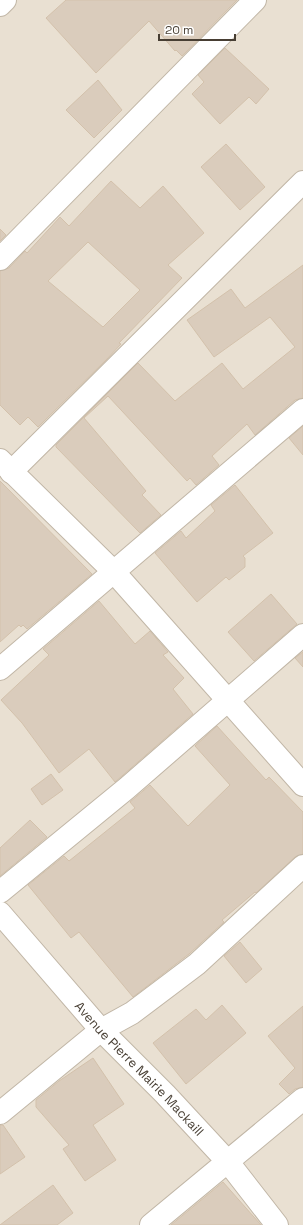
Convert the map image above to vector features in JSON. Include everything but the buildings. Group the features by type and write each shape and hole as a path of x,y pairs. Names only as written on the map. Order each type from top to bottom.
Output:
{"street":[{"path":"0,5 5,0"},
{"path":"0,259 255,0"},
{"path":"303,182 6,466 114,572 303,785"},
{"path":"0,669 303,410"},
{"path":"0,892 127,788 303,635"},
{"path":"0,1112 101,1030 132,1013 197,964 303,866"},
{"name":"Avenue Pierre Mairie Mackaill","path":"0,914 101,1030 165,1094 228,1162 277,1225"},
{"path":"151,1225 303,1099"}],"shaded area":[{"path":"0,0 303,0 303,1225 0,1225"}]}
